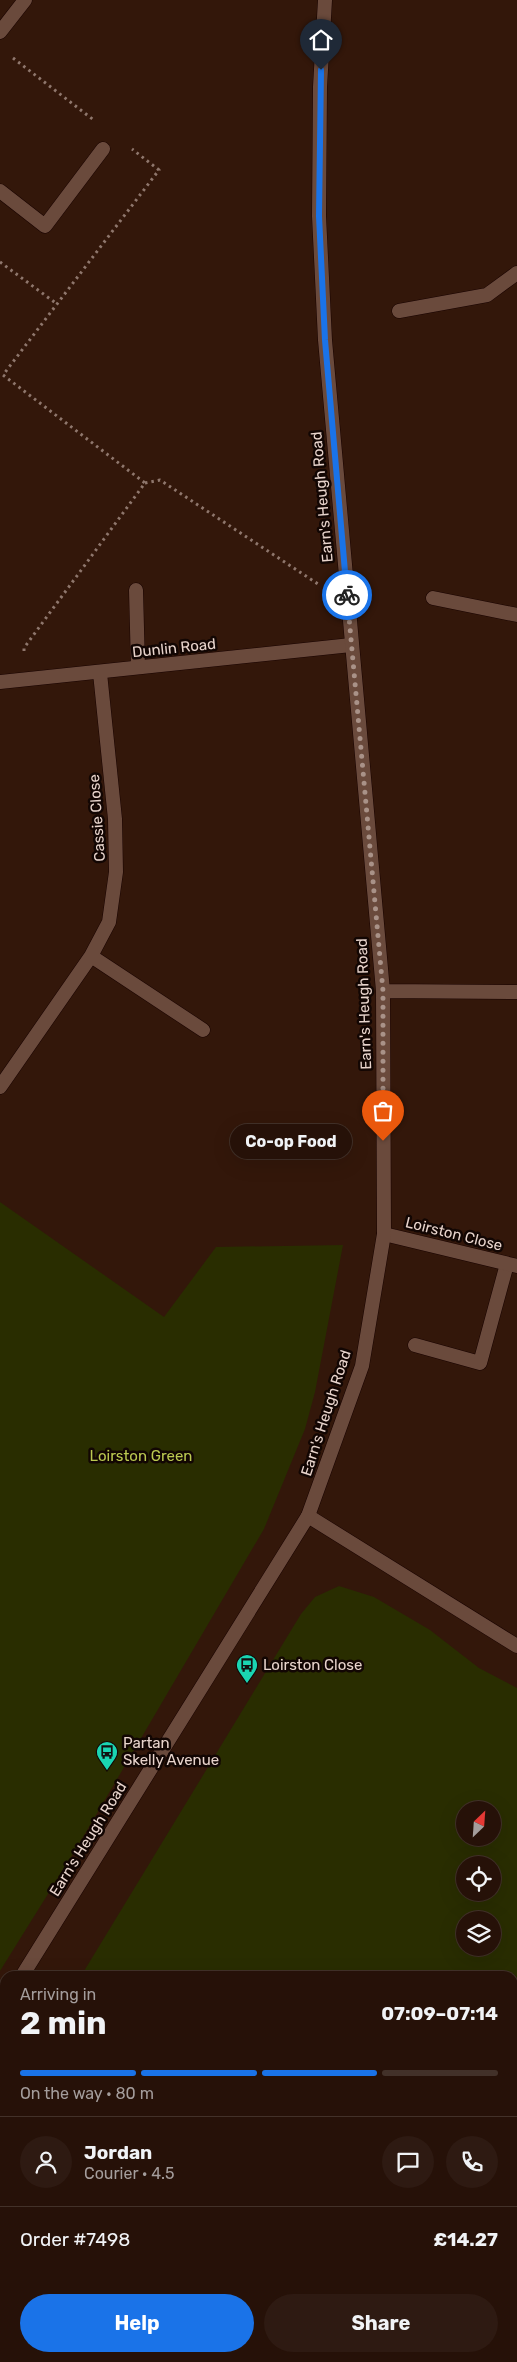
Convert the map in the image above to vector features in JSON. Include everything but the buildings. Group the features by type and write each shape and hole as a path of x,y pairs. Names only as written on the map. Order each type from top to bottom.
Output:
{"street":[{"path":"0,32 25,0"},
{"name":"Earn's Heugh Road","path":"25,1971 308,1516 362,1366 384,1234 383,991 325,340 319,216 320,87 326,0"},
{"path":"0,191 45,226 103,149"},
{"path":"399,311 487,296 517,273"},
{"path":"136,590 138,668"},
{"path":"433,598 517,616"},
{"name":"Dunlin Road","path":"0,682 100,673 351,645"},
{"name":"Cassie Close","path":"0,1087 91,956 109,922 116,872 115,819 100,673"},
{"path":"91,956 203,1030"},
{"path":"383,991 517,992"},
{"name":"Loirston Close","path":"384,1234 512,1265"},
{"path":"415,1346 480,1363 512,1265"},
{"path":"308,1516 517,1646"}],"path":[{"path":"8,54 98,124"},
{"path":"128,147 159,170 2,375 145,483"},
{"path":"0,262 57,304"},
{"path":"25,679 24,648 145,483 160,480 348,604"}],"green space":[{"name":"Loirston Green","path":"0,1202 164,1317 216,1247 343,1245 315,1392 305,1429 264,1529 76,1849 0,1971"},
{"path":"339,1586 374,1597 430,1630 479,1668 517,1688 517,1971 84,1971 301,1614 315,1597"}],"way so far":[{"path":"347,595 383,991 383,1141"}],"place":[{"name":"Co-op Food","path":"383,1141"},
{"name":"Loirston Close","path":"247,1684"},
{"name":"Partan Skelly Avenue","path":"107,1771"}],"route":[{"path":"321,70 319,216 325,340 347,595"}]}
